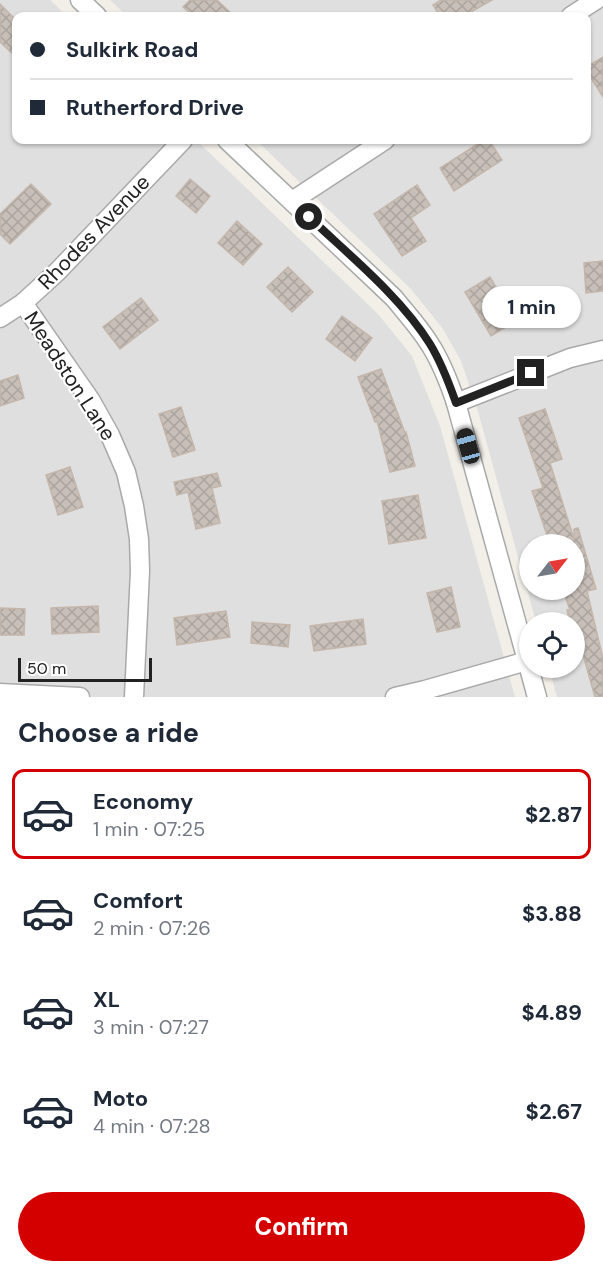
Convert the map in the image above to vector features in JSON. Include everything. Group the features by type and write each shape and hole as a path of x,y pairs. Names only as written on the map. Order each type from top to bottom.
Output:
{"street":[{"path":"80,0 93,12"},
{"path":"577,12 596,0"},
{"name":"Rhodes Avenue","path":"0,318 23,303 58,271 179,144"},
{"path":"231,144 394,298 430,345 456,403 519,632"},
{"path":"292,201 379,144"},
{"name":"Meadston Lane","path":"23,303 91,401 110,435 126,472 139,539 140,571 134,697"},
{"path":"456,403 570,358 603,350"},
{"path":"395,697 519,663"},
{"path":"532,678 537,697"},
{"path":"0,693 80,697"}],"shaded area":[{"path":"0,0 50,0 63,12 12,12 12,144 200,144 378,314 412,356 440,426 515,697 0,697"},
{"path":"110,0 603,0 603,697 557,697 552,678 585,678 585,612 533,612 530,600 585,600 585,534 519,534 519,560 477,408 461,361 443,329 411,289 260,144 591,144 591,12 123,12"}],"building":[{"path":"190,0 217,0 230,12 189,12 183,7"},
{"path":"441,0 492,0 471,12 437,12 433,5"},
{"path":"0,4 12,16 12,53 0,42"},
{"path":"603,57 603,97 591,78 591,64"},
{"path":"478,144 492,144 502,160 454,191 440,168"},
{"path":"190,179 210,196 196,213 176,196"},
{"path":"31,184 51,204 10,244 0,234 0,214"},
{"path":"417,185 430,205 411,218 426,241 402,256 374,214"},
{"path":"237,221 262,244 243,265 218,243"},
{"path":"603,261 603,291 586,293 584,263"},
{"path":"288,267 313,292 292,312 267,287"},
{"path":"490,277 516,321 491,336 465,292"},
{"path":"141,298 158,320 120,349 103,327"},
{"path":"342,316 372,338 355,361 326,339"},
{"path":"381,369 406,432 415,466 390,472 377,421 375,422 358,377"},
{"path":"18,375 24,398 0,406 0,381"},
{"path":"181,407 195,450 173,457 159,414"},
{"path":"545,409 562,459 550,463 572,534 547,534 532,491 543,488 519,418"},
{"path":"70,467 83,507 58,515 46,475"},
{"path":"217,473 221,486 212,488 220,523 196,529 188,492 177,495 174,482"},
{"path":"418,495 426,538 389,544 382,501"},
{"path":"578,528 580,534 574,534 574,529"},
{"path":"585,552 596,589 587,591 603,659 603,697 595,697 585,662 585,612 568,612 567,610 570,610 566,600 585,600"},
{"path":"451,587 460,627 437,632 427,593"},
{"path":"98,606 99,632 52,634 51,608"},
{"path":"0,608 25,609 24,635 0,635"},
{"path":"226,611 230,637 177,645 174,618"},
{"path":"363,619 366,644 314,651 310,626"},
{"path":"252,622 290,625 288,647 251,643"}],"route":[{"path":"309,217 394,298 418,327 430,345 456,403 531,373"}]}
